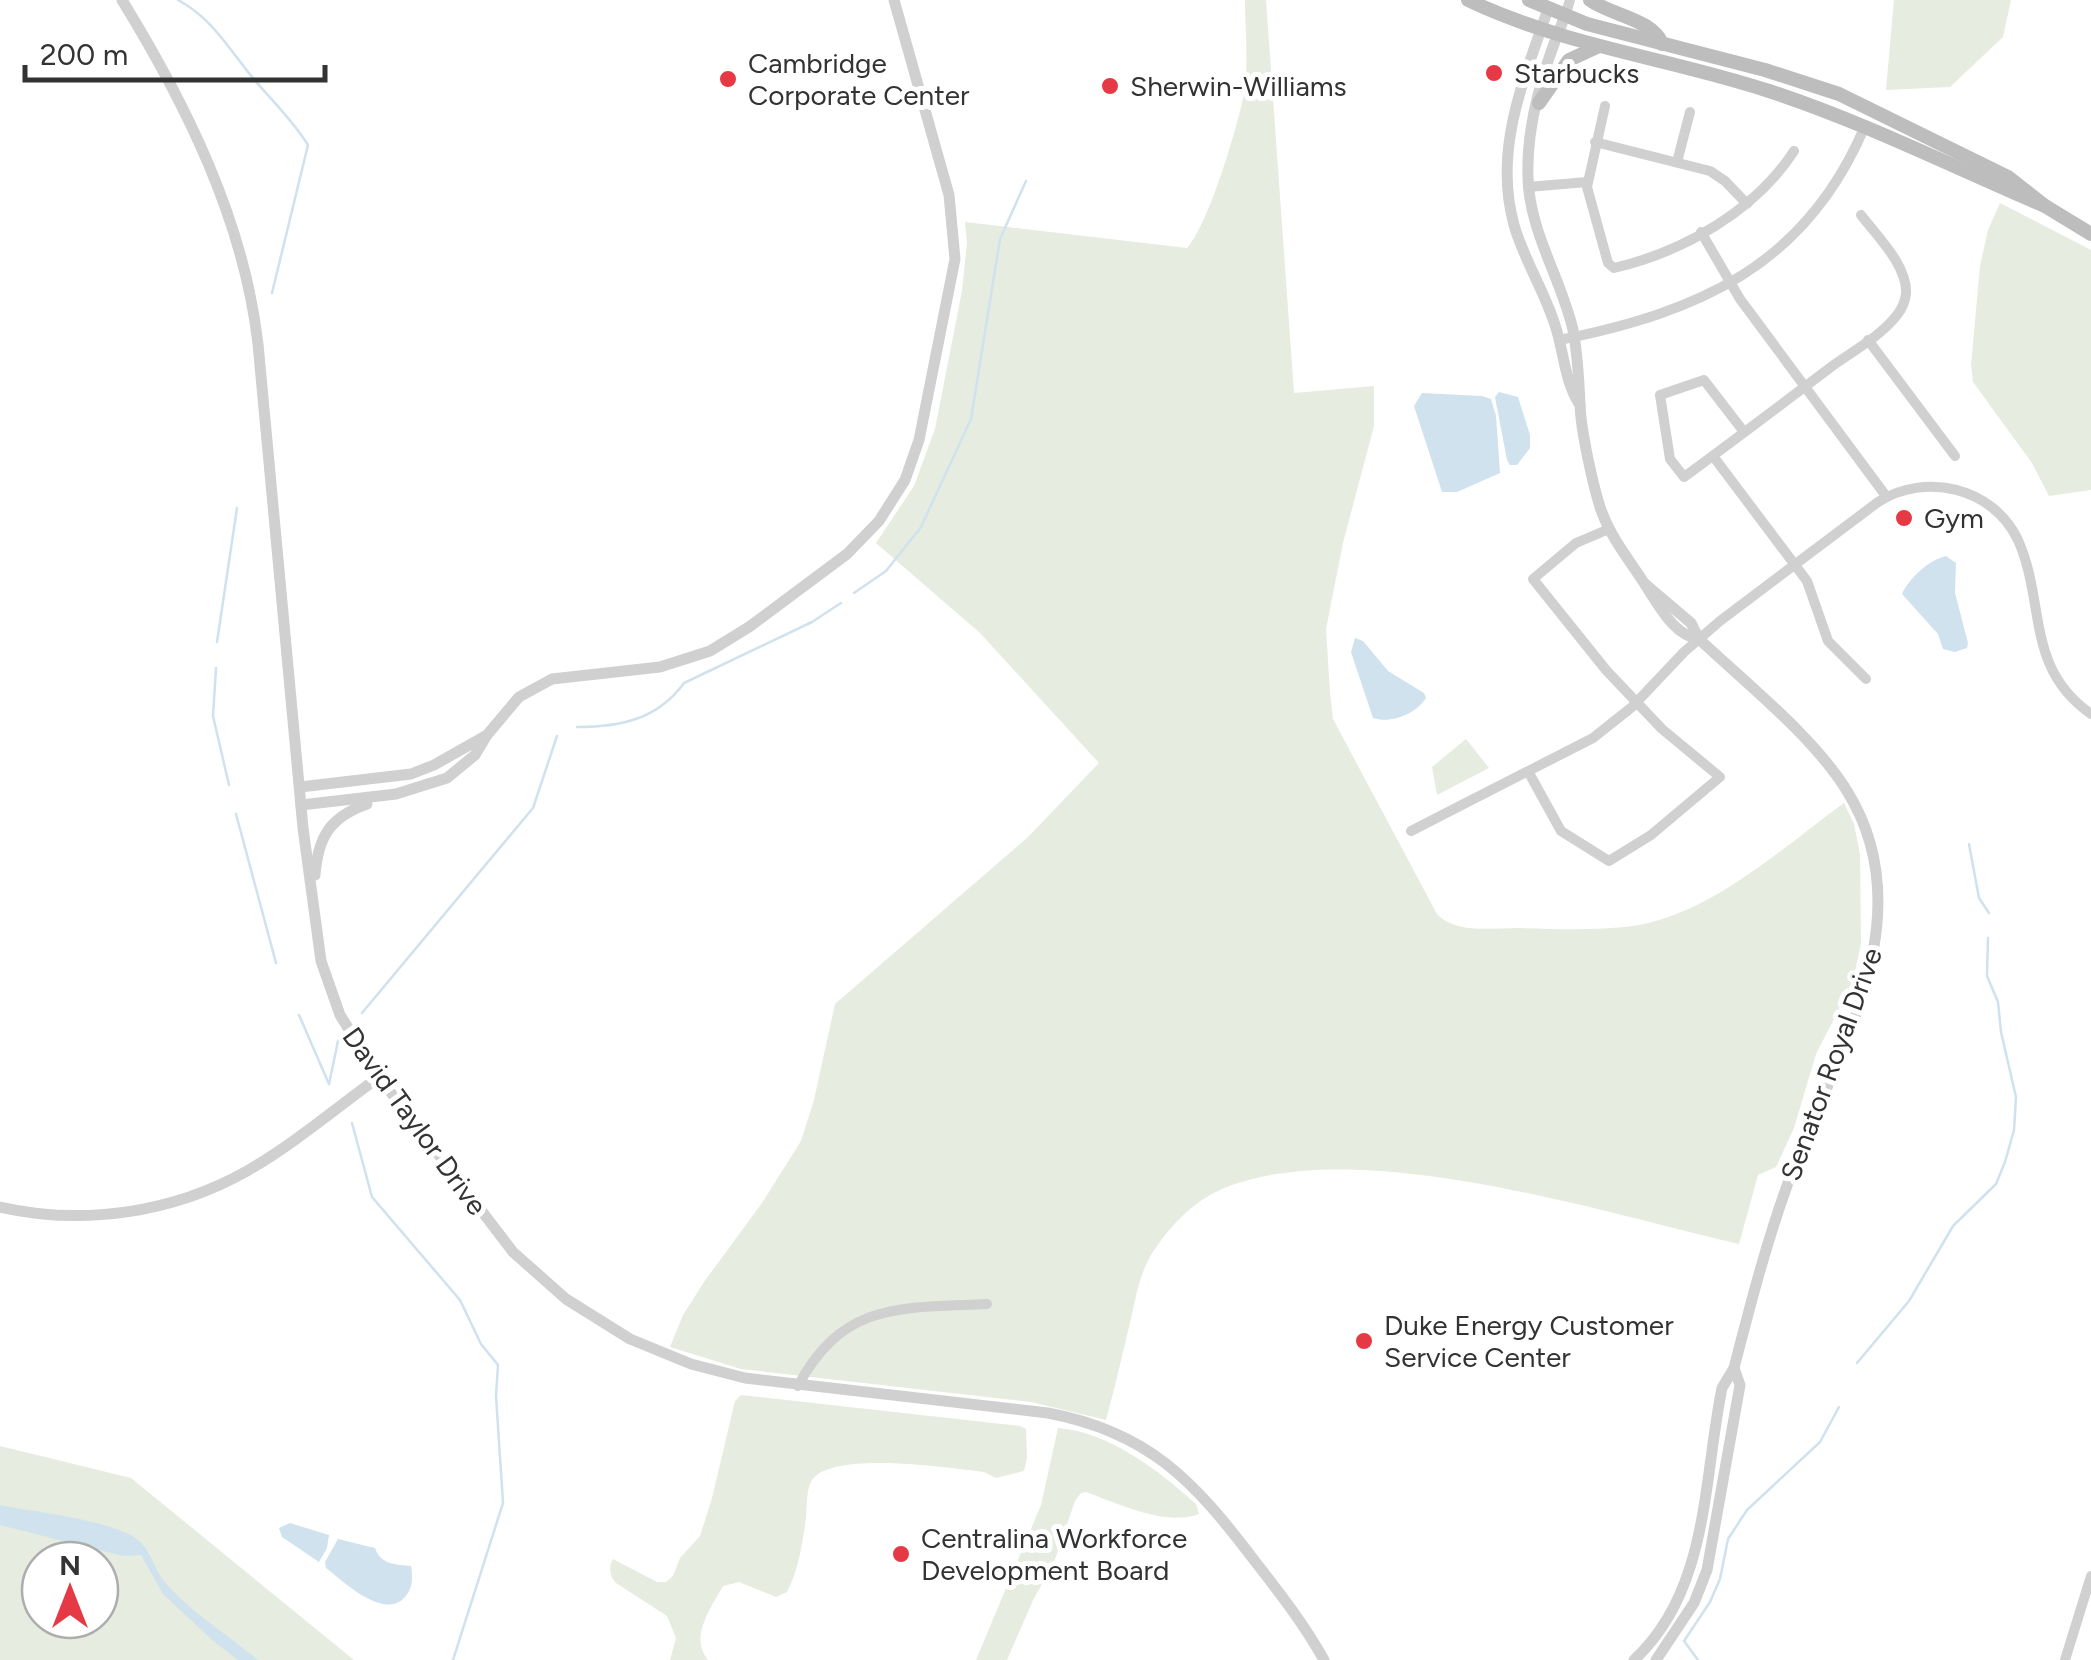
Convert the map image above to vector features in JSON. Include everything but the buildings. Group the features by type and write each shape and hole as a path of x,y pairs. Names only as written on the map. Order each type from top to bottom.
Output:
{"main road":[{"path":"1468,0 1597,47 1766,90 1865,126 2045,206"},
{"path":"1529,0 1550,4 1566,16 1839,94 2008,177 2091,234"},
{"path":"1590,0 1655,30 1662,44"},
{"path":"1539,102 1569,60 1597,47"}],"street":[{"name":"David Taylor Drive","path":"122,0 184,110 226,210 248,282 258,344 301,805 320,961 344,1024 380,1076 492,1228 566,1300 630,1339 678,1360 729,1375 1048,1413 1086,1422 1124,1438 1176,1470 1204,1496 1324,1660"},
{"path":"301,805 396,794 427,787 457,772 476,755 487,735 520,697 552,679 660,667 723,644 847,554 879,521 910,466 925,416 952,287 955,248 948,195 894,0"},
{"path":"1570,0 1541,82 1530,135 1528,187 1533,216 1574,336 1582,384 1580,405"},
{"path":"1550,4 1510,121 1508,193 1516,230 1580,405"},
{"path":"1604,106 1587,182 1588,199 1611,268 1667,252 1747,204 1794,151"},
{"path":"1678,162 1690,112"},
{"path":"1559,340 1669,311 1731,284 1772,254 1807,220 1838,179 1865,126"},
{"path":"1596,142 1715,173 1747,204"},
{"path":"1528,187 1587,182"},
{"path":"1744,432 1704,380 1662,392 1668,454 1684,477 1868,340 1899,312 1906,287 1899,268 1861,215"},
{"path":"1701,232 1731,284 1886,496"},
{"path":"1868,340 1955,456"},
{"name":"Senator Royal Drive","path":"1580,405 1598,500 1624,558 1645,584 1692,623 1699,639 1804,739 1839,778 1870,841 1879,896 1877,938 1868,982 1786,1188 1734,1368 1724,1382 1698,1536 1682,1590 1664,1624 1634,1660"},
{"path":"1713,456 1812,590 1828,641 1866,678"},
{"path":"1411,831 1593,738 1636,702 1699,639 1794,564 1886,496 1918,486 1951,488 1983,501 2014,533 2022,551 2047,662 2066,692 2091,714"},
{"path":"1529,772 1554,821 1566,834 1609,861 1720,778 1606,670 1534,579 1576,543 1609,529"},
{"path":"300,787 411,774 487,735"},
{"path":"314,904 316,863 327,828 350,810 396,794"},
{"path":"0,1206 36,1213 87,1215 134,1211 186,1198 261,1162 380,1076"},
{"path":"798,1386 825,1344 854,1324 899,1309 987,1304"},
{"name":"Senator Royal Drive","path":"1656,1660 1691,1608 1714,1542 1740,1385 1734,1368"},
{"path":"2065,1660 2091,1576"}],"shaded area":[{"path":"1245,0 1266,0 1294,393 1374,386 1374,426 1343,543 1326,629 1333,719 1437,914 1464,927 1604,929 1662,919 1744,877 1844,803 1854,824 1860,854 1861,944 1852,984 1816,1054 1794,1128 1776,1167 1758,1175 1739,1244 1484,1184 1415,1174 1349,1169 1287,1172 1220,1190 1181,1218 1146,1266 1106,1420 1031,1402 741,1369 670,1347 683,1315 801,1141 835,1004 1028,837 1099,763 980,633 876,543 914,486 935,429 962,291 965,222 1187,248 1213,198 1244,94"},
{"path":"1894,0 2011,0 2003,37 1950,87 1886,90"},
{"path":"2000,203 2091,250 2091,490 2049,496 2032,463 1973,382 1971,365 1980,266 1988,230"},
{"path":"1466,739 1489,768 1437,795 1432,767"},
{"path":"741,1395 1020,1426 1026,1429 1024,1471 996,1478 984,1472 946,1467 867,1463 824,1471 812,1480 809,1488 800,1556 787,1592 776,1597 739,1582 723,1586 701,1632 708,1660 670,1660 676,1638 667,1616 616,1583 611,1565 613,1559 657,1582 666,1582 673,1576 680,1558 700,1536 735,1401"},
{"path":"1058,1428 1096,1437 1133,1455 1196,1504 1199,1514 1157,1516 1081,1493 1053,1565 1007,1660 976,1660 1041,1505"},
{"path":"0,1446 131,1478 354,1660 0,1660"}],"water":[{"path":"1499,392 1518,397 1530,435 1530,448 1517,465 1510,465 1507,460 1495,397"},
{"path":"1422,393 1491,399 1500,473 1457,492 1442,492 1414,406"},
{"path":"1946,556 1956,563 1955,593 1968,643 1967,648 1955,652 1943,649 1938,634 1902,594 1920,570"},
{"path":"1355,638 1363,641 1388,671 1424,693 1422,704 1395,719 1373,718 1351,652"},
{"path":"0,1505 87,1521 134,1537 174,1592 258,1660 238,1660 212,1640 163,1594 141,1555 120,1555 120,1540 60,1540 0,1525"},
{"path":"290,1523 329,1535 319,1562 282,1537 279,1528"},
{"path":"338,1539 375,1548 385,1560 411,1566 412,1582 405,1597 396,1603 375,1602 326,1568 325,1562"}],"waterway":[{"path":"178,0 211,25 308,145 272,293"},
{"path":"854,593 886,571 921,527 971,419 1000,239 1026,181"},
{"path":"217,642 237,508"},
{"path":"577,727 623,723 650,713 684,683 812,622 841,603"},
{"path":"216,668 213,716 229,785"},
{"path":"362,1013 533,808 557,736"},
{"path":"236,814 276,963"},
{"path":"1969,844 1979,898 1989,913"},
{"path":"1857,1363 1909,1301 1953,1226 1996,1184 2005,1162 2014,1130 2016,1097 1998,1002 1987,976 1988,938"},
{"path":"299,1015 329,1084"},
{"path":"329,1084 338,1041"},
{"path":"352,1123 372,1197 460,1300 481,1344 498,1365 496,1396 503,1503 453,1660"},
{"path":"1698,1660 1684,1641 1720,1579 1728,1539 1747,1510 1820,1442 1839,1407"}],"place":[{"name":"Starbucks","path":"1494,73"},
{"name":"Cambridge Corporate Center","path":"728,79"},
{"name":"Sherwin-Williams","path":"1110,86"},
{"name":"Gym","path":"1904,518"},
{"name":"Duke Energy Customer Service Center","path":"1364,1341"},
{"name":"Centralina Workforce Development Board","path":"901,1554"}]}
